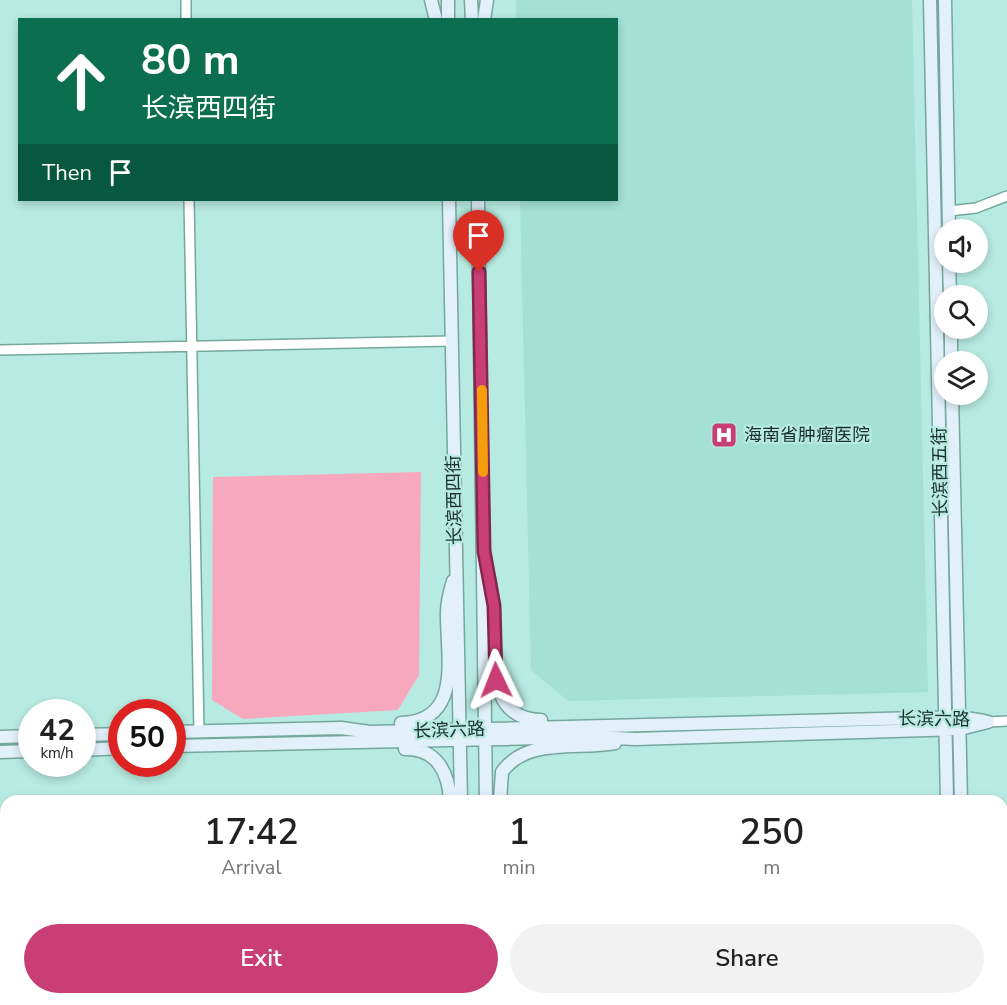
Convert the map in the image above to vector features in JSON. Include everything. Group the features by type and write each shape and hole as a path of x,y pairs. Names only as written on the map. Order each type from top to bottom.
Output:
{"main road":[{"path":"431,0 436,18"},
{"path":"448,0 448,18"},
{"path":"471,0 472,18"},
{"path":"484,18 487,0"},
{"name":"长滨西五街","path":"930,0 947,795"},
{"path":"945,0 949,219"},
{"name":"长滨西四街","path":"449,201 455,568 459,609 461,795"},
{"name":"长滨西四街","path":"478,201 486,795"},
{"name":"长滨西五街","path":"952,405 961,795"},
{"path":"484,551 494,606 496,680 500,695 509,707 526,719 594,719 634,726"},
{"path":"341,728 414,722 431,714 440,704 448,684 447,609 455,568"},
{"name":"长滨六路","path":"484,735 634,726 988,722"},
{"name":"长滨六路","path":"186,732 341,728 370,732 635,739 946,723"},
{"name":"长滨六路","path":"186,746 341,743 460,735"},
{"path":"0,737 18,736"},
{"path":"500,795 502,772 521,754 542,748 596,747 635,739"},
{"path":"341,743 369,750 419,749 440,764 448,777 450,795"},
{"path":"0,752 18,751"}],"street":[{"path":"186,0 186,18"},
{"path":"949,211 976,208 1007,196"},
{"path":"189,201 199,732"},
{"path":"0,350 452,341"},
{"path":"988,722 1007,721"}],"shaded area":[{"name":"海南省肿瘤医院","path":"516,0 912,0 928,692 568,701 531,670 520,201 618,201 618,18 516,18"},
{"path":"421,472 419,675 398,710 243,719 212,700 213,477"}],"slow traffic":[{"path":"482,390 483,472"}],"place":[{"name":"海南省肿瘤医院","path":"724,435"}],"route":[{"path":"479,272 484,551 494,606 496,680"}]}
